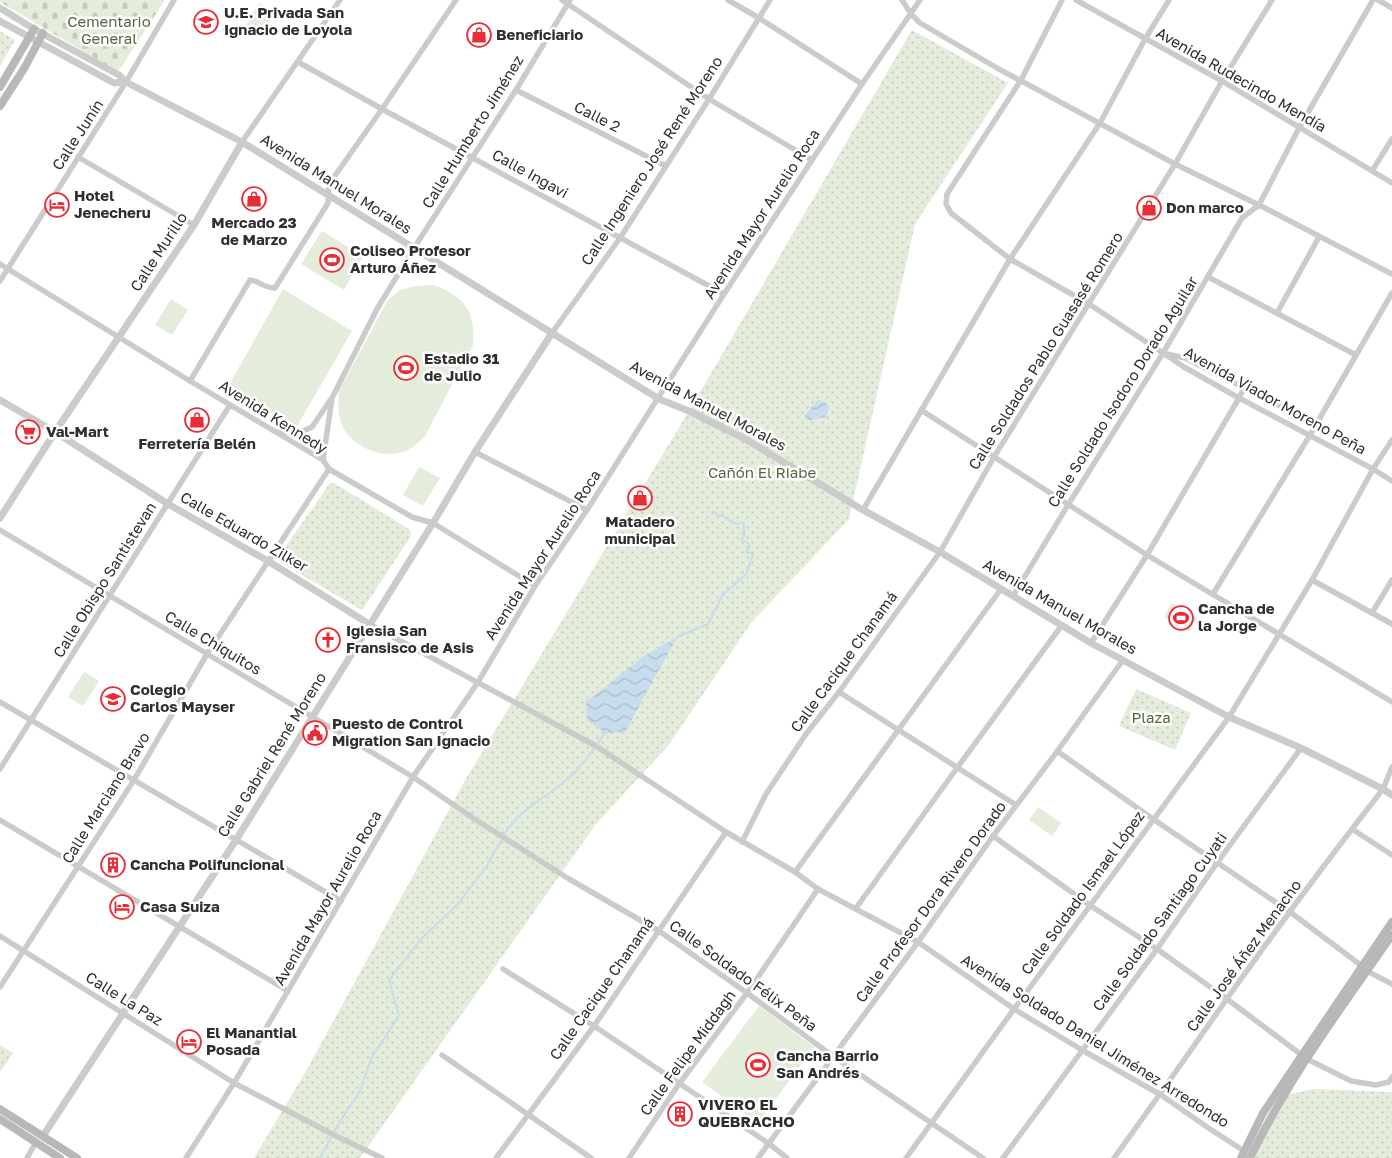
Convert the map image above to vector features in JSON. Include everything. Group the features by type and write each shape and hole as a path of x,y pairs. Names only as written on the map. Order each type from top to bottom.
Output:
{"main road":[{"path":"0,87 3,76 34,29"},
{"path":"0,106 43,33"},
{"path":"1242,1154 1263,1113 1305,1057 1392,922"},
{"path":"1364,968 1392,935"},
{"path":"1250,1158 1305,1057"},
{"path":"0,1109 77,1158"},
{"path":"0,1119 60,1158"}],"street":[{"name":"Calle Junín","path":"0,281 126,82 174,0"},
{"name":"Calle Murillo","path":"0,518 55,432 194,225 242,142 340,0"},
{"path":"190,381 250,280 256,281 268,288 275,288 328,203 329,184 456,0"},
{"path":"562,0 569,2 709,99 812,160"},
{"path":"728,0 862,84"},
{"name":"Calle Ingeniero José René Moreno","path":"552,333 620,238 770,0"},
{"path":"902,0 911,14 920,23 997,68 1175,164 1392,274"},
{"name":"Avenida Mayor Aurelio Roca","path":"186,1158 234,1083 413,777 478,682 535,586 659,399 724,294 862,84 920,0"},
{"path":"1062,0 1022,80 947,194 946,204 951,213 1010,259 1089,304 1163,353"},
{"name":"Avenida Rudecindo Mendía","path":"1076,0 1222,81 1392,183"},
{"path":"863,510 1010,259 1100,123 1145,39 1169,0"},
{"name":"Calle Soldados Pablo Guasasé Romero","path":"940,552 994,457 1175,164 1222,81 1272,0"},
{"path":"1259,205 1299,128 1374,0"},
{"path":"1378,0 1392,8"},
{"name":"Calle Humberto Jiménez","path":"276,432 298,433 312,427 333,396 377,309 516,90 569,2"},
{"name":"Avenida Manuel Morales","path":"0,8 34,29 119,74 126,82 242,142 659,399 689,411 747,440 863,510 940,552 1091,643 1229,717 1301,748 1392,795"},
{"name":"Avenida Manuel Morales","path":"0,20 114,83 126,82"},
{"name":"Calle Ingavi","path":"298,62 724,294"},
{"name":"Calle 2","path":"516,90 666,166"},
{"path":"1372,171 1392,139"},
{"path":"78,157 194,225"},
{"name":"Calle Soldado Isodoro Dorado Aguilar","path":"1013,596 1068,504 1163,353 1242,218 1259,205"},
{"path":"1277,313 1320,238"},
{"name":"Avenida Kennedy","path":"0,264 323,460 329,469 412,517 432,523 535,586"},
{"path":"1208,277 1356,355"},
{"path":"1212,594 1310,436 1392,293"},
{"name":"Calle Gabriel René Moreno","path":"43,1136 236,840 475,452 552,333"},
{"name":"Avenida Viador Moreno Peña","path":"1163,353 1185,358 1316,424"},
{"name":"Avenida Viador Moreno Peña","path":"1163,353 1239,398 1392,481"},
{"path":"1091,643 1147,555 1244,388"},
{"path":"323,460 333,396"},
{"name":"Calle Eduardo Zilker","path":"0,400 55,432 168,504 268,561 369,624 596,746 726,832"},
{"name":"Calle Obispo Santistevan","path":"0,769 230,405"},
{"path":"921,410 1147,555 1392,702"},
{"name":"Calle Soldado Ismael López","path":"906,1158 1229,717 1312,580 1373,469 1392,440"},
{"path":"475,452 587,510"},
{"name":"Calle Marciano Bravo","path":"0,987 134,780 207,654 329,469"},
{"name":"Calle Chiquitos","path":"0,530 413,777 498,834"},
{"name":"Calle Cacique Chanamá","path":"742,842 766,794 806,734 839,692 940,552"},
{"path":"1312,580 1392,624"},
{"path":"1372,613 1392,580"},
{"path":"795,872 1001,589"},
{"path":"856,908 1062,626"},
{"name":"Calle Profesor Dora Rivero Dorado","path":"758,1158 834,1057 993,836 1058,751 1123,660"},
{"path":"839,692 1016,806"},
{"path":"0,702 340,901"},
{"name":"Calle Soldado Santiago Cuyati","path":"1003,1158 1157,949 1301,748"},
{"path":"1058,751 1153,819 1290,912 1364,968 1392,984"},
{"name":"Calle José Áñez Menacho","path":"1114,1158 1290,912 1382,789 1392,767"},
{"path":"0,820 288,991"},
{"path":"1352,829 1392,854"},
{"name":"Calle Cacique Chanamá","path":"496,1158 594,1026 726,832"},
{"name":"Avenida Soldado Daniel Jiménez Arredondo","path":"726,832 795,872 818,888 918,942 1014,1009 1160,1095 1210,1129 1242,1154"},
{"name":"Calle Soldado Félix Peña","path":"498,834 569,879 659,931 834,1057 983,1158"},
{"path":"993,836 1091,906 1157,949 1305,1057 1350,1081 1376,1085 1388,1082 1392,1077"},
{"name":"Calle Felipe Middagh","path":"629,1158 679,1084 747,993 818,888"},
{"name":"Calle La Paz","path":"0,936 234,1083 382,1158"},
{"path":"503,969 594,1026 787,1158"},
{"path":"442,1055 591,1158"},
{"path":"27,1158 36,1142"}],"green space":[{"name":"Cementario General","path":"0,0 165,0 118,72 0,2"},
{"path":"259,3 275,12 260,37 244,29"},
{"name":"Cañón El Riabe","path":"912,30 1008,83 915,224 849,519 751,623 668,746 596,824 360,1158 254,1158 305,1073 467,777 689,411"},
{"path":"0,31 15,40 0,66"},
{"name":"Coliseo Profesor Arturo Áñez","path":"322,231 363,256 344,290 301,264"},
{"name":"Estadio 31 de Julio","path":"433,285 453,294 466,306 472,323 473,345 425,436 413,447 403,452 390,454 364,448 350,437 341,422 338,403 339,391 388,300 400,290 416,286"},
{"path":"283,289 352,331 296,428 228,387"},
{"path":"171,299 188,310 172,335 155,325"},
{"path":"419,467 440,478 423,506 403,495"},
{"path":"330,483 334,483 411,532 411,536 363,609 278,560"},
{"name":"Cancha de la Jorge","path":"1172,603 1197,618 1189,632 1164,617"},
{"path":"84,672 99,681 83,706 68,697"},
{"name":"Plaza","path":"1136,689 1191,713 1175,750 1119,726"},
{"path":"1038,807 1061,823 1052,836 1029,820"},
{"name":"Cancha Barrio San Andrés","path":"759,1006 814,1047 758,1123 702,1082"},
{"path":"0,1045 13,1053 0,1072"},
{"path":"1313,1089 1392,1092 1392,1158 1245,1158 1286,1095"}],"water":[{"path":"818,400 825,402 829,407 825,417 806,420 805,415"},
{"path":"677,637 625,732 605,733 587,720 586,702 644,656"}],"waterway":[{"path":"677,637 708,624 722,596 747,573 753,554 746,552 750,547 748,543 741,539 744,536 744,524 736,524 713,511"},
{"path":"504,835 526,810 576,772 605,733"},
{"path":"320,1158 339,1123 360,1091 372,1057 399,1016 389,980 422,938 459,903 486,867 502,839"}],"place":[{"name":"U.E. Privada San Ignacio de Loyola","path":"206,22"},
{"name":"Beneficiario","path":"479,35"},
{"name":"Mercado 23 de Marzo","path":"254,199"},
{"name":"Hotel Jenecheru","path":"57,205"},
{"name":"Don marco","path":"1149,208"},
{"name":"Coliseo Profesor Arturo Áñez","path":"332,260"},
{"name":"Estadio 31 de Julio","path":"406,368"},
{"name":"Ferretería Belén","path":"197,420"},
{"name":"Val-Mart","path":"28,432"},
{"name":"Matadero municipal","path":"640,498"},
{"name":"Cancha de la Jorge","path":"1181,618"},
{"name":"Iglesia San Fransisco de Asis","path":"328,640"},
{"name":"Colegio Carlos Mayser","path":"113,699"},
{"name":"Puesto de Control Migration San Ignacio","path":"315,733"},
{"name":"Cancha Polifuncional","path":"113,865"},
{"name":"Casa Suiza","path":"122,907"},
{"name":"El Manantial Posada","path":"189,1042"},
{"name":"Cancha Barrio San Andrés","path":"758,1065"},
{"name":"VIVERO EL QUEBRACHO","path":"680,1114"}]}
